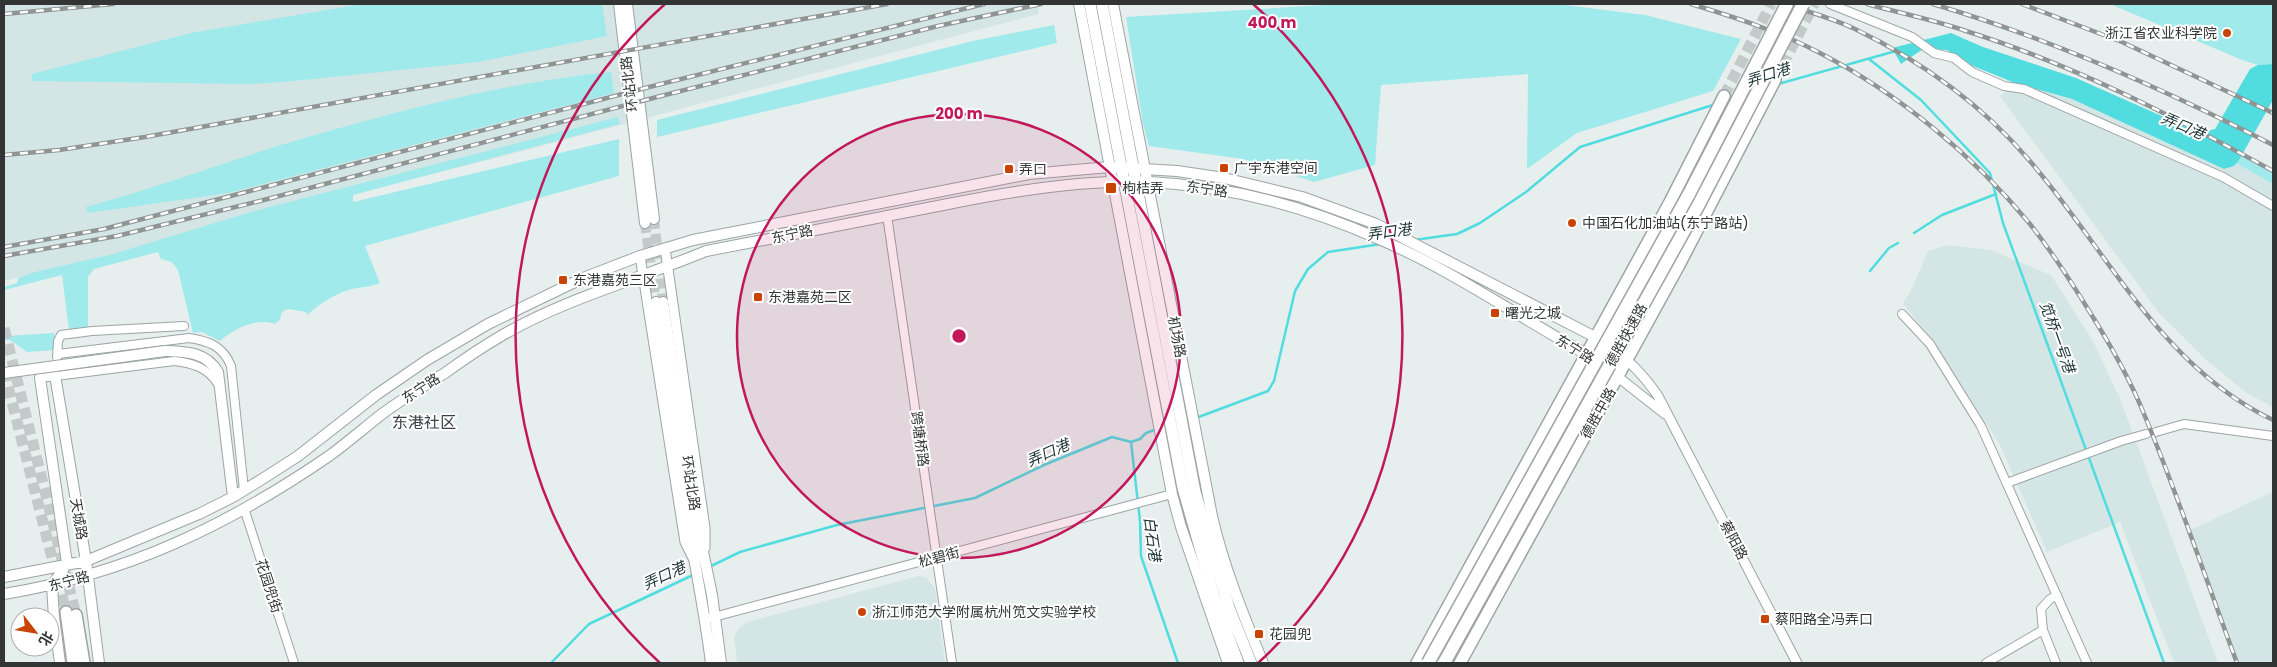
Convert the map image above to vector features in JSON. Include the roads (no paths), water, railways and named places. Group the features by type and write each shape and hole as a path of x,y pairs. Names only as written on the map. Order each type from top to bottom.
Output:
{"highway":[{"name":"德胜快速路","path":"1428,663 1689,194 1787,4"},
{"name":"德胜快速路","path":"1444,663 1699,204 1803,4"}],"main road":[{"name":"环站北路","path":"620,4 649,221 627,4"},
{"name":"机场路","path":"1079,4 1121,168 1166,312"},
{"name":"机场路","path":"1090,4 1121,168"},
{"name":"机场路","path":"1102,4 1121,168"},
{"name":"机场路","path":"1113,4 1145,170 1149,182 1179,408 1182,488 1197,541 1238,663"},
{"name":"德胜中路","path":"1460,663 1680,265 1775,80"},
{"path":"1417,663 1670,202 1724,96"},
{"name":"东宁路","path":"4,577 67,563 86,561 150,536 233,497 298,456 376,395 427,360 532,301 583,278 640,256 712,236 1008,177 1065,170 1121,168 1177,171 1261,186 1326,205 1376,224 1595,337"},
{"name":"机场路","path":"1125,182 1179,408"},
{"name":"机场路","path":"1125,182 1156,416 1180,444 1198,473 1221,555 1233,590 1263,663"},
{"name":"东宁路","path":"4,594 52,586 88,576 140,559 200,534 288,484 332,454 383,413 500,336 550,310 642,274 668,267 706,251 1018,191 1125,182 1149,182 1220,190 1322,216 1400,248 1430,264 1586,354 1618,377"},
{"name":"环站北路","path":"711,663 711,618 712,595 695,513 659,302 694,560 701,600 711,618 721,663"},
{"path":"4,373 166,351 202,356 213,363 218,372 224,437 233,497"},
{"name":"天城路","path":"55,375 86,561 99,663"},
{"name":"天城路","path":"40,378 67,563"},
{"name":"机场路","path":"1180,444 1172,494 1181,527 1228,663"},
{"name":"机场路","path":"1198,473 1210,546 1229,608 1251,663"},
{"path":"60,663 52,586 67,563"},
{"path":"73,663 71,614 84,663"}],"street":[{"path":"1830,4 1912,37 1934,53 1954,58 1972,72 2004,86 2024,90 2223,177 2273,206"},
{"name":"跨塘桥路","path":"887,215 952,663"},
{"path":"665,248 705,528 705,554"},
{"path":"640,256 685,542 694,560"},
{"path":"1902,314 1930,344 1981,426 2087,663"},
{"path":"55,375 58,341 61,335 92,331 184,326"},
{"name":"蔡阳路","path":"1595,337 1628,360 1644,376 1670,418 1797,663"},
{"path":"58,354 188,338 204,340 217,346 226,355 230,366 244,490"},
{"path":"40,378 174,361 189,362 211,373 221,389"},
{"path":"1618,377 1670,418"},
{"path":"2156,432 2184,424 2273,436"},
{"path":"2007,483 2146,434"},
{"name":"松碧街","path":"711,618 1172,494"},
{"name":"花园兜街","path":"244,508 294,663"},
{"path":"2056,663 2043,630 2041,609 2050,599 2057,595"},
{"path":"1986,663 2043,630"}],"water":[{"path":"1951,33 1983,47 2076,78 2200,133 2215,129 2250,69 2258,65 2273,64 2273,100 2239,160 2234,166 2224,169 2072,99 2015,83 1968,64 1947,50 1923,49 1901,64 1892,48"}],"waterway":[{"name":"弄口港","path":"1778,84 1896,51"},
{"name":"笕桥一号港","path":"1869,59 1921,100 1990,173 2003,223 2164,663"},
{"name":"弄口港","path":"1414,240 1457,234 1480,223 1526,192 1580,147 1716,104"},
{"path":"1914,233 1942,215 1996,194"},
{"path":"1870,271 1889,248 1898,243"},
{"name":"弄口港","path":"1196,418 1268,391 1274,381 1295,291 1308,269 1328,252 1381,244"},
{"name":"弄口港","path":"709,567 740,552 837,525 975,498 1044,465 1112,437 1131,442 1157,429"},
{"name":"白石港","path":"1131,442 1140,521 1141,556 1178,663"},
{"name":"弄口港","path":"551,663 589,624 693,575"}],"tunnel":[{"path":"1724,96 1771,4"},
{"path":"1775,80 1814,4"},
{"path":"654,219 663,302"},
{"path":"645,223 656,302"},
{"path":"4,328 76,615"},
{"path":"4,371 66,612"}],"railway":[{"path":"4,14 113,4"},
{"path":"4,155 59,150 145,137 887,4"},
{"path":"4,247 104,229 657,85 984,4"},
{"path":"4,256 117,236 256,202 938,26 1041,4"},
{"path":"1691,4 1740,19 1787,37 1848,68 1877,86 1959,150 2008,198 2030,224 2077,291 2113,350 2133,388 2169,475 2237,663"},
{"path":"1783,4 1837,21 1855,29 1927,70 1971,103 2011,140 2029,160 2138,304 2167,338 2199,370 2234,397 2273,420"},
{"path":"1867,4 1954,27 2085,76 2199,131 2273,171"},
{"path":"1933,4 2064,49 2149,85 2273,145"},
{"path":"2022,4 2122,42 2273,113"}],"place":[{"name":"浙江省农业科学院","path":"2227,33"},
{"name":"广宇东港空间","path":"1224,168"},
{"name":"弄口","path":"1009,169"},
{"name":"枸桔弄","path":"1111,188"},
{"name":"中国石化加油站(东宁路站)","path":"1572,223"},
{"name":"东港嘉苑三区","path":"563,280"},
{"name":"东港嘉苑二区","path":"758,297"},
{"name":"曙光之城","path":"1495,313"},
{"name":"浙江师范大学附属杭州笕文实验学校","path":"862,612"},
{"name":"蔡阳路全冯弄口","path":"1765,619"},
{"name":"花园兜","path":"1259,634"}],"district":[{"name":"东港社区","path":"424,422"}]}
